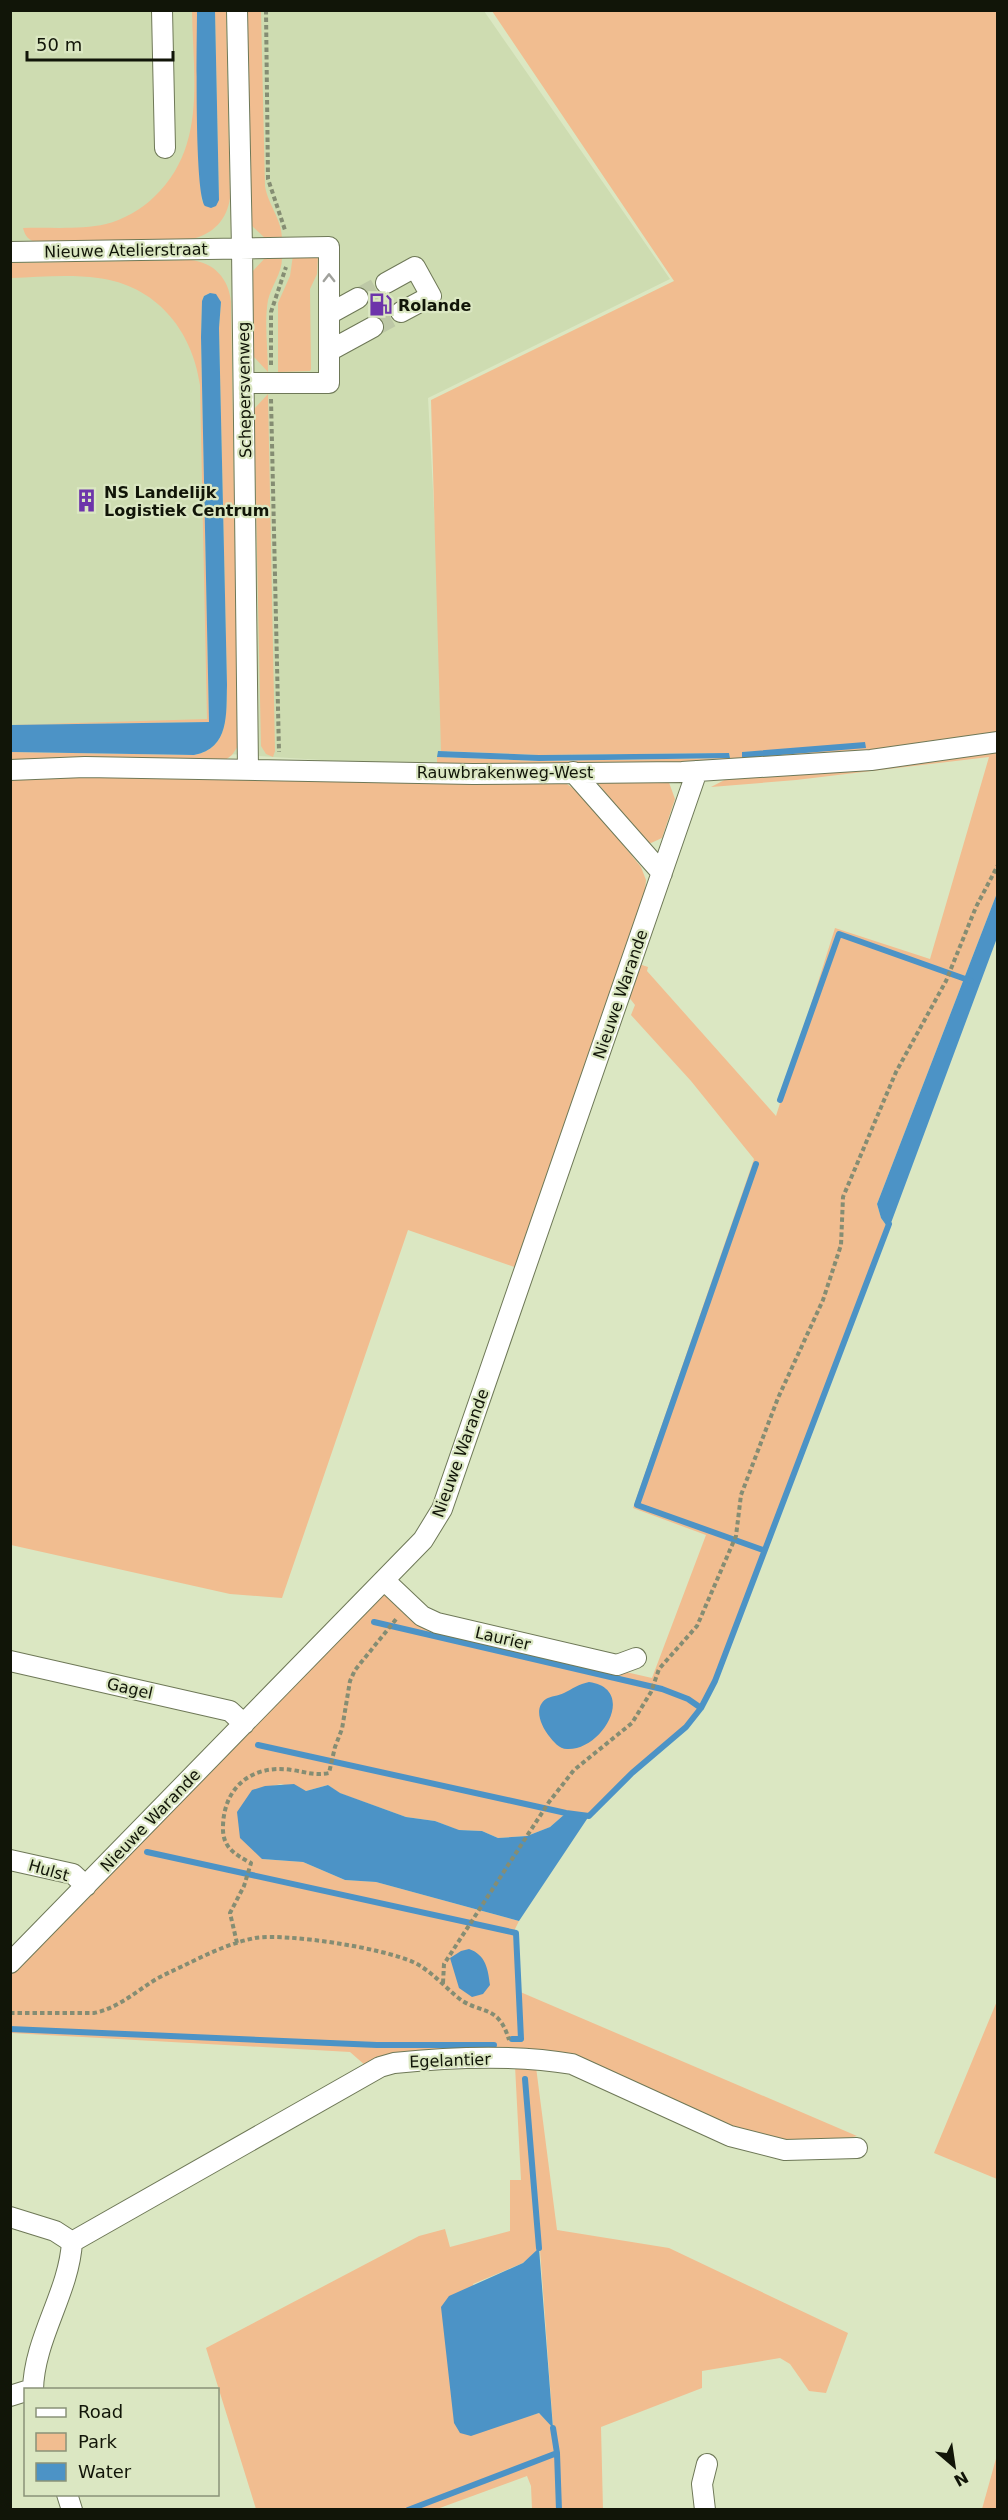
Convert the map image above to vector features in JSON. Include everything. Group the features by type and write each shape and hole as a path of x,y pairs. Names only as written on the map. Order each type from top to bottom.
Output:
{"street":[{"path":"162,10 165,148"},
{"name":"Schepersvenweg","path":"237,10 243,248 248,770"},
{"name":"Nieuwe Atelierstraat","path":"10,252 329,247 329,314"},
{"path":"386,283 415,267 430,296 401,312"},
{"path":"244,383 329,383 329,314 358,298"},
{"path":"329,351 374,327"},
{"name":"Rauwbrakenweg-West","path":"10,770 85,767 473,774 697,771 872,760 998,742"},
{"name":"Nieuwe Warande","path":"10,1963 423,1540 442,1509 697,771"},
{"path":"573,772 662,873"},
{"name":"Laurier","path":"384,1580 422,1616 437,1623 617,1665 636,1658"},
{"name":"Gagel","path":"10,1661 230,1711 244,1724"},
{"name":"Hulst","path":"10,1860 73,1874 86,1886"},
{"name":"Egelantier","path":"72,2242 380,2067 408,2062 512,2059 572,2064 741,2139 784,2150 857,2148"},
{"path":"10,2217 55,2231 72,2242 71,2262 38,2359 32,2388"},
{"path":"705,2510 702,2484 707,2464"}],"path":[{"path":"443,1983 444,1964 549,1802 574,1770 632,1723 651,1692 659,1670 697,1626 736,1536 741,1495 778,1398 823,1300 841,1245 843,1197 896,1072 946,981 976,907 998,865"},
{"path":"237,1943 230,1913 244,1886 251,1863 232,1853 222,1838 223,1815 232,1792 248,1776 269,1770 291,1769 317,1776 329,1773 342,1729 350,1681 355,1670 394,1621"},
{"path":"10,2013 104,2011 113,2008 158,1979 237,1943 273,1937 358,1947 414,1963 443,1983 464,2002 488,2011 501,2022 509,2038 512,2059"}],"shaded area":[{"path":"10,11 484,11 670,279 428,398 448,768 87,745 11,748"}],"green space":[{"path":"192,11 197,11 199,170 202,201 208,207 219,198 215,11 226,11 230,198 226,213 218,225 206,234 192,239 37,242 30,239 23,228 86,227 119,220 132,214 154,197 171,177 190,134 194,86"},
{"path":"247,11 261,11 265,186 280,225 282,239 267,240 251,225"},
{"path":"492,11 997,11 997,737 849,756 718,765 437,768 437,757 539,761 730,758 729,753 539,755 441,751 431,400 674,281","holes":["866,747 742,757 742,752"]},
{"path":"282,255 281,267 268,300 266,327 268,372 253,356 252,272 266,257"},
{"path":"293,255 318,257 317,274 310,289 311,369 310,371 278,372 278,303 290,276"},
{"path":"190,260 206,264 219,273 227,286 231,302 238,746 224,761 11,760 11,752 194,755 214,745 224,728 227,685 219,328 221,302 210,293 204,296 202,301 201,337 209,722 11,725 207,719 200,385 189,346 179,328 153,300 118,282 76,276 11,278 11,263"},
{"path":"268,394 275,751 273,757 266,754 261,746 254,409"},
{"path":"997,748 997,893 877,1204 881,1218 886,1225 711,1692 699,1715 598,1804 589,1816 566,1813 550,1827 527,1836 498,1838 482,1831 458,1830 435,1821 406,1817 339,1793 328,1785 306,1791 281,1784 252,1791 262,1859 303,1862 345,1880 376,1882 519,1921 513,1933 518,1991 857,2136 820,2145 794,2144 738,2129 578,2060 366,2066 350,2052 11,2033 10,1976 383,1595 392,1597 429,1627 652,1678 706,1535 633,1508 754,1159 691,1081 631,1015 635,1005 628,996 639,964 648,967 647,971 776,1116 835,928 930,959 989,757 796,780 711,787 736,774"},
{"path":"10,772 558,778 583,795 641,867 646,880 645,891 517,1268 408,1230 282,1598 230,1594 11,1545"},
{"path":"667,777 675,799 662,838 651,843 645,841 596,781"},
{"path":"997,2001 997,2179 934,2153"},
{"path":"515,2066 536,2067 557,2230 669,2248 848,2333 826,2393 809,2391 790,2364 780,2358 702,2371 702,2388 601,2427 603,2510 532,2509 531,2486 527,2476 437,2509 256,2509 206,2348 419,2236 445,2229 450,2247 510,2231 510,2180 521,2180","holes":["539,2249 553,2427 539,2413 529,2416 473,2284 523,2263"]},
{"path":"997,2455 997,2509 982,2509"}],"water":[{"path":"197,11 215,11 219,200 216,206 211,208 205,206 201,195 199,173"},
{"path":"210,293 216,294 221,302 219,328 227,685 224,728 214,745 194,755 11,752 11,725 209,722 201,337 202,301 204,296"},
{"path":"865,742 866,748 742,758 742,752"},
{"path":"438,751 539,755 729,753 730,758 539,761 437,757"},
{"path":"997,893 997,938 891,1223 886,1225 881,1218 877,1204"},
{"path":"589,1682 604,1687 611,1696 613,1707 610,1719 592,1740 580,1747 561,1748 543,1727 540,1707 546,1699"},
{"path":"294,1784 306,1791 328,1785 340,1793 406,1817 435,1821 459,1830 482,1831 498,1838 527,1836 550,1827 566,1813 589,1816 519,1921 376,1882 345,1880 303,1862 262,1859 240,1838 237,1812 252,1790 265,1786"},
{"path":"469,1949 483,1959 490,1985 483,1994 472,1997 459,1988 450,1958"},
{"path":"539,2248 553,2428 539,2413 471,2436 460,2433 454,2423 441,2307 449,2296 523,2263"}],"waterway":[{"path":"780,1100 839,934 971,981"},
{"path":"756,1164 637,1505 763,1550"},
{"path":"701,1708 715,1681 889,1224"},
{"path":"258,1745 566,1813 589,1816 632,1773 686,1727 701,1708 688,1699 662,1689 374,1622"},
{"path":"147,1852 516,1933 521,2039 512,2039"},
{"path":"10,2029 377,2045 494,2045"},
{"path":"525,2079 539,2248"},
{"path":"408,2510 557,2453 553,2428"},
{"path":"557,2453 559,2510"}],"tunnel":[{"path":"358,298 386,283"},
{"path":"373,327 401,312"}],"place":[{"name":"Rolande","path":"380,305"},
{"name":"NS Landelijk Logistiek Centrum","path":"86,501"}]}
